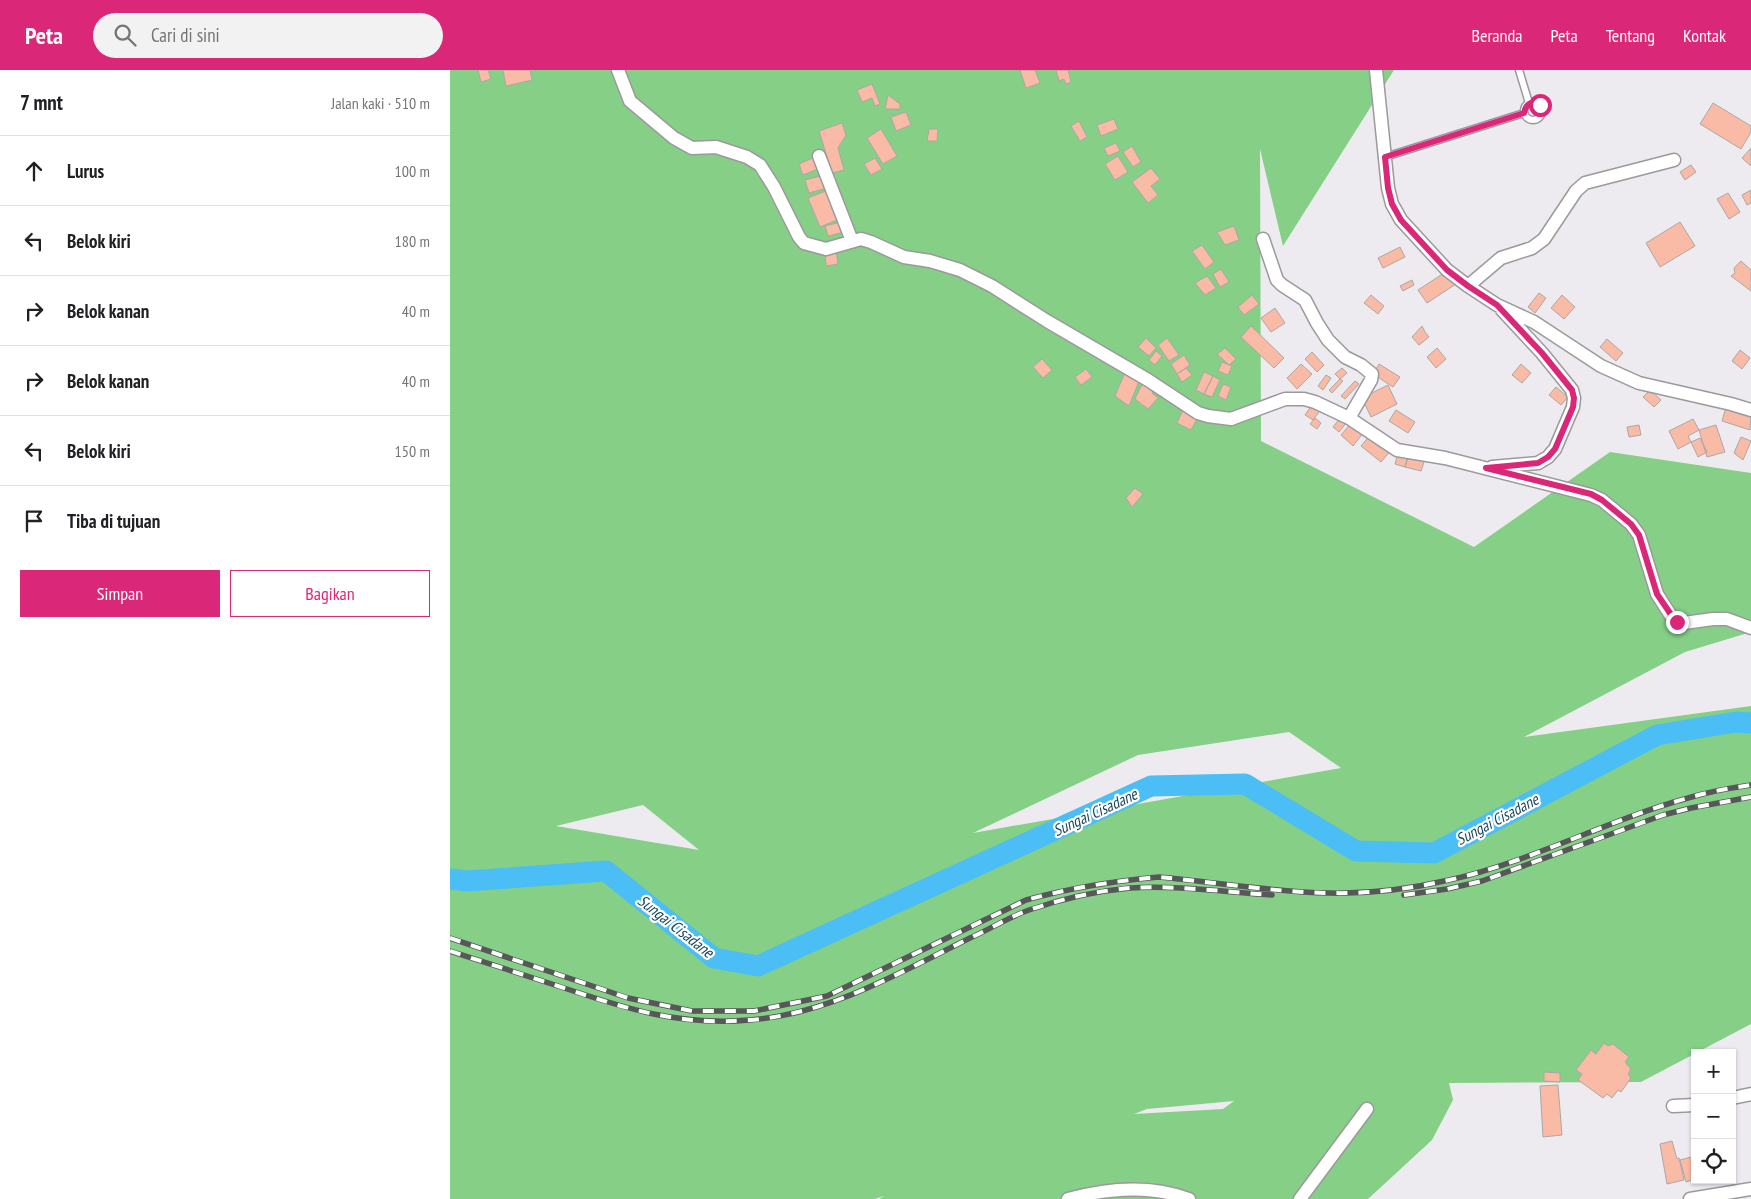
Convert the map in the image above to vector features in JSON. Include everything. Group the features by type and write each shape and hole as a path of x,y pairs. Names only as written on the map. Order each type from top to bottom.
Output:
{"street":[{"path":"618,70 630,101 674,138 692,148 716,147 747,157 760,165 804,243 826,248 861,239 904,257 930,261 960,270 992,286 1046,321 1148,380 1193,410 1208,416 1231,418 1285,400 1295,399 1315,402 1349,418 1397,450 1446,458 1591,494 1602,500 1631,524 1639,535 1657,594 1674,619 1684,623 1727,619 1751,628"},
{"path":"1376,70 1388,188 1392,204 1401,220 1447,270 1497,305 1534,322 1601,366 1626,378 1639,383 1751,410"},
{"path":"820,156 852,241"},
{"path":"1468,286 1501,258 1538,245 1576,191 1586,183 1674,160"},
{"path":"1263,239 1277,280 1306,300 1328,340 1345,357 1368,369 1372,374 1371,380 1349,418"},
{"path":"1486,468 1538,463 1548,457 1559,441 1573,407 1574,398 1572,390 1542,353 1497,305"},
{"path":"1736,1097 1751,1094"},
{"path":"1673,1106 1691,1105"},
{"path":"1300,1199 1367,1109"},
{"path":"1068,1199 1112,1190 1148,1189 1164,1191 1189,1199"},
{"path":"1690,1199 1751,1189"}],"lane":[{"path":"1519,70 1529,103"},
{"path":"1535,102 1540,105 1542,110 1542,115 1538,119 1532,120 1527,118 1524,113 1525,107 1529,103 1535,102"},
{"path":"1385,157 1524,113"}],"green space":[{"path":"450,70 1394,70 1283,246 1260,149 1261,441 1474,547 1610,452 1751,473 1751,632 1685,652 1524,737 1751,706 1751,1024 1704,1049 1691,1049 1691,1056 1641,1082 1449,1083 1453,1100 1432,1140 1368,1199 879,1199 884,1196 875,1199 450,1199","holes":["1289,732 1341,768 973,833 1138,755","643,805 699,850 556,826","1234,1101 1223,1109 1134,1114 1147,1109"]}],"building":[{"path":"478,70 488,70 491,79 481,82"},
{"path":"503,70 530,70 532,80 506,86"},
{"path":"1020,70 1035,70 1040,83 1026,88"},
{"path":"1056,70 1068,70 1071,82 1066,84 1064,79 1059,81"},
{"path":"872,84 880,104 875,106 872,98 862,102 857,90"},
{"path":"888,95 900,104 900,109 885,109"},
{"path":"1713,103 1751,126 1751,132 1741,149 1700,124"},
{"path":"906,112 911,125 896,131 891,117"},
{"path":"1114,119 1118,129 1101,136 1097,125"},
{"path":"1079,121 1087,137 1080,141 1071,126"},
{"path":"842,123 846,135 838,148 844,170 832,173 819,131"},
{"path":"881,129 897,156 883,164 867,138"},
{"path":"929,129 938,129 937,141 927,141"},
{"path":"1116,143 1120,151 1108,156 1104,148"},
{"path":"1132,146 1141,162 1133,167 1123,152"},
{"path":"1751,148 1751,166 1742,158"},
{"path":"1118,156 1128,172 1115,180 1105,164"},
{"path":"815,157 820,168 803,175 799,164"},
{"path":"875,158 882,169 871,175 864,164"},
{"path":"1691,165 1696,172 1685,180 1680,172"},
{"path":"1151,168 1160,179 1151,186 1158,195 1148,203 1132,182"},
{"path":"824,175 827,188 809,193 805,180"},
{"path":"831,189 842,218 820,227 808,198"},
{"path":"1751,190 1751,203 1747,205 1742,195"},
{"path":"1728,193 1740,212 1729,219 1717,199"},
{"path":"841,222 844,232 828,236 825,226"},
{"path":"1680,222 1695,246 1660,267 1646,243"},
{"path":"1234,226 1239,240 1225,245 1217,232"},
{"path":"1202,245 1214,262 1205,269 1192,251"},
{"path":"1400,247 1405,257 1383,268 1378,258"},
{"path":"836,250 838,264 826,266 825,251"},
{"path":"1741,261 1751,270 1751,291 1731,276 1735,273 1734,268"},
{"path":"1221,269 1229,282 1220,287 1213,274"},
{"path":"1444,273 1456,284 1427,303 1418,290"},
{"path":"1207,276 1216,288 1205,295 1195,283"},
{"path":"1412,280 1414,285 1403,291 1400,286"},
{"path":"1539,293 1546,298 1535,313 1528,307"},
{"path":"1252,295 1259,304 1244,315 1238,307"},
{"path":"1371,295 1384,306 1378,314 1364,303"},
{"path":"1562,295 1575,307 1564,319 1551,308"},
{"path":"1275,308 1285,323 1271,332 1261,318"},
{"path":"1251,326 1284,358 1274,368 1241,337"},
{"path":"1422,326 1429,337 1419,345 1412,337"},
{"path":"1146,338 1156,348 1149,356 1138,347"},
{"path":"1167,338 1179,355 1169,361 1158,345"},
{"path":"1607,339 1623,353 1616,361 1600,347"},
{"path":"1225,348 1236,359 1229,365 1217,354"},
{"path":"1437,348 1446,359 1436,368 1427,357"},
{"path":"1740,350 1750,358 1742,369 1732,361"},
{"path":"1156,351 1162,356 1155,365 1149,360"},
{"path":"1312,352 1324,365 1317,372 1305,359"},
{"path":"1184,355 1190,365 1177,374 1171,364"},
{"path":"1042,359 1052,370 1043,378 1033,367"},
{"path":"1222,362 1232,366 1228,375 1218,371"},
{"path":"1301,364 1312,374 1297,389 1287,378"},
{"path":"1379,364 1400,377 1393,387 1373,374"},
{"path":"1521,364 1531,373 1522,383 1512,375"},
{"path":"1186,368 1192,375 1182,382 1177,374"},
{"path":"1342,368 1347,373 1340,379 1335,374"},
{"path":"1086,369 1092,377 1081,385 1075,377"},
{"path":"1126,370 1141,376 1129,406 1115,396"},
{"path":"1204,372 1213,376 1204,394 1196,390"},
{"path":"1326,375 1331,378 1323,390 1318,386"},
{"path":"1213,376 1220,380 1212,397 1204,394"},
{"path":"1147,379 1157,387 1152,393 1158,398 1148,409 1135,399"},
{"path":"1340,379 1343,381 1332,393 1329,390"},
{"path":"1355,381 1359,384 1345,399 1341,396"},
{"path":"1223,384 1231,387 1226,400 1218,396"},
{"path":"1388,385 1397,404 1371,417 1362,398"},
{"path":"1556,387 1568,397 1561,405 1549,395"},
{"path":"1650,390 1661,400 1654,407 1643,397"},
{"path":"1314,402 1322,408 1313,420 1305,415"},
{"path":"1726,407 1751,414 1750,430 1722,421"},
{"path":"1183,410 1198,417 1191,430 1177,423"},
{"path":"1396,410 1415,422 1408,433 1389,421"},
{"path":"1341,417 1347,422 1339,432 1333,427"},
{"path":"1315,418 1321,423 1317,429 1310,424"},
{"path":"1693,419 1699,430 1688,436 1691,442 1678,449 1669,431"},
{"path":"1352,422 1364,432 1353,446 1341,435"},
{"path":"1639,425 1641,435 1629,437 1627,427"},
{"path":"1716,425 1725,452 1707,457 1699,430"},
{"path":"1372,433 1392,449 1381,462 1361,446"},
{"path":"1741,437 1751,441 1743,460 1734,453"},
{"path":"1700,438 1707,452 1698,457 1691,442"},
{"path":"1398,453 1409,453 1405,467 1395,464"},
{"path":"1409,453 1425,459 1421,471 1405,467"},
{"path":"1135,488 1143,494 1132,507 1126,498"},
{"path":"1604,1043 1608,1046 1613,1044 1629,1057 1625,1062 1631,1069 1628,1074 1631,1078 1621,1092 1618,1090 1612,1098 1607,1094 1603,1098 1578,1080 1582,1074 1576,1070 1591,1050 1596,1054"},
{"path":"1544,1072 1560,1073 1560,1082 1544,1081"},
{"path":"1558,1085 1562,1135 1543,1137 1540,1086"},
{"path":"1672,1141 1677,1159 1679,1158 1684,1180 1667,1184 1660,1144"},
{"path":"1691,1157 1691,1180 1686,1182 1680,1160"}],"waterway":[{"name":"Sungai Cisadane","path":"450,879 467,881 606,871 714,958 758,966 1151,786 1245,784 1356,851 1434,853 1657,735 1736,722 1751,723"}],"railway":[{"path":"450,938 628,998 692,1011 754,1011 827,996 1026,900 1059,892 1159,877 1265,889 1329,893 1359,893 1404,888 1449,880 1510,863 1658,807 1703,794 1751,785"},
{"path":"1404,895 1447,889 1482,881 1663,815 1751,797"},
{"path":"450,951 631,1009 676,1018 724,1021 750,1020 808,1009 864,990 1014,916 1066,899 1104,891 1147,887 1272,895"}],"route":[{"path":"1540,105 1535,102 1529,103 1525,107 1524,113 1385,157 1388,188 1392,204 1401,220 1447,270 1497,305 1542,353 1572,390 1574,398 1573,407 1555,449 1548,457 1538,463 1486,468 1591,494 1602,500 1631,524 1639,535 1657,594 1677,622"}]}
